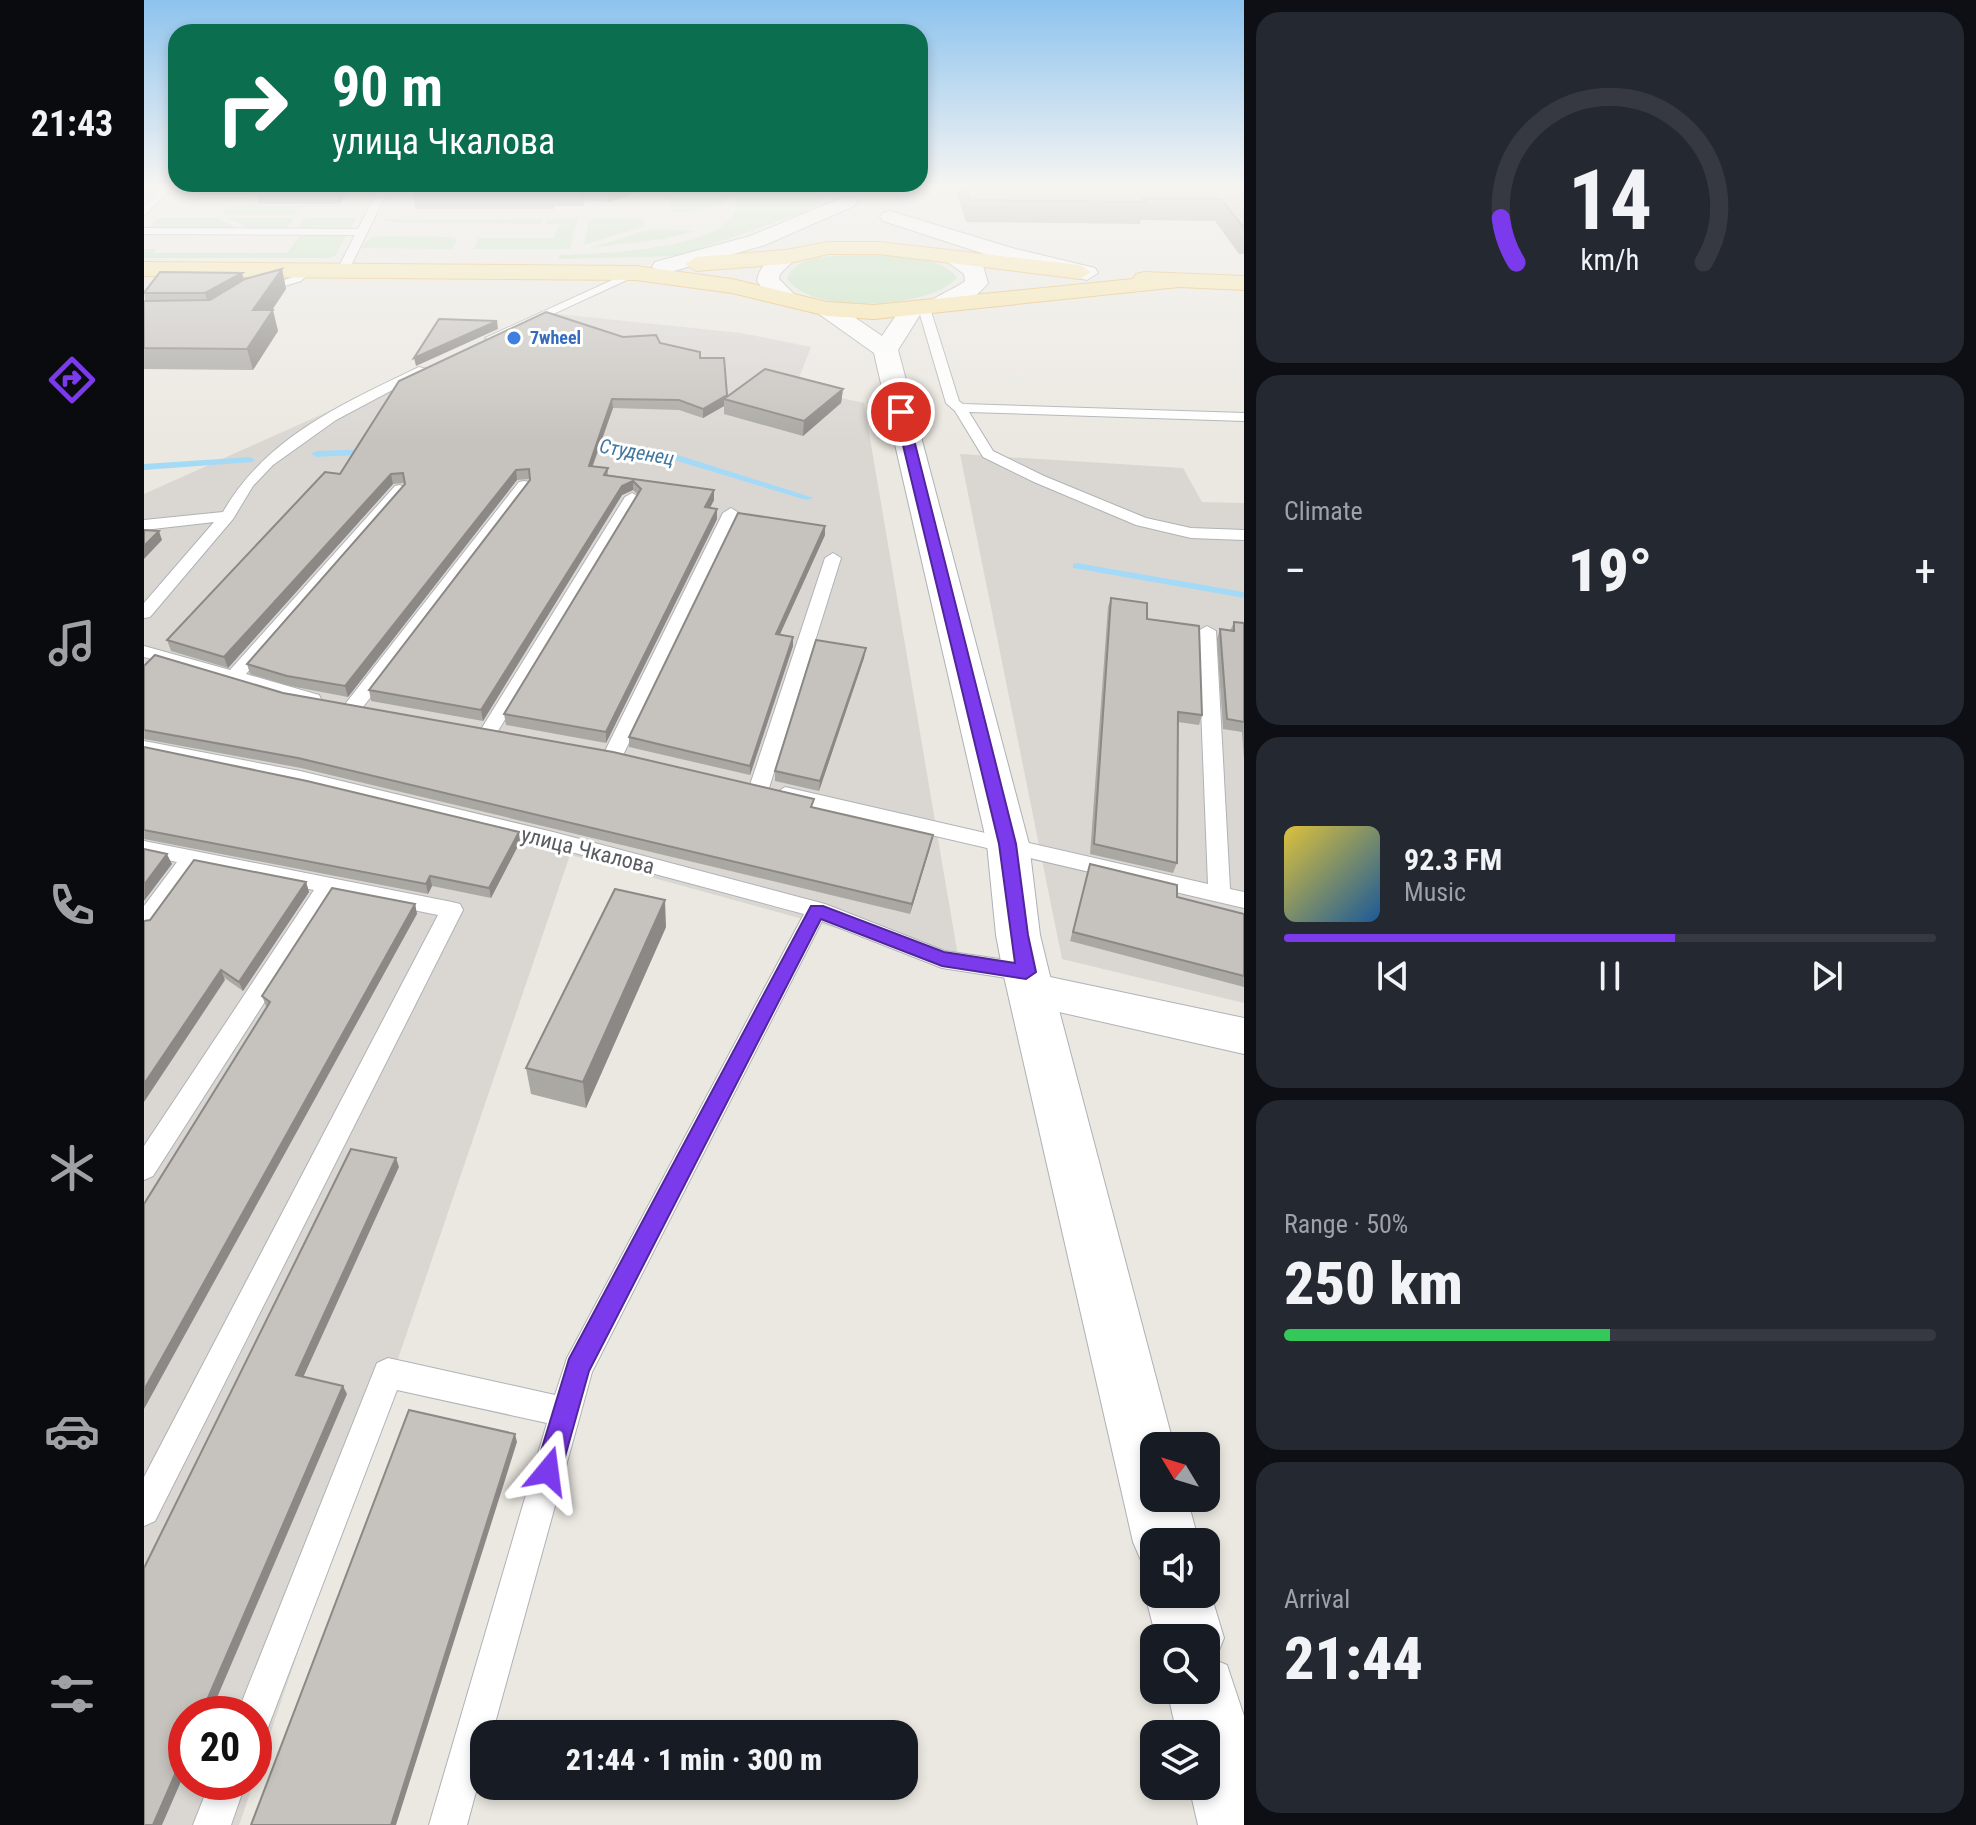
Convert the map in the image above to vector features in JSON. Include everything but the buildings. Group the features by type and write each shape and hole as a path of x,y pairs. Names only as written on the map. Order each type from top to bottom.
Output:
{"main road":[{"path":"638,273 692,279 827,309 874,312 1172,282"},
{"path":"769,273 768,281 787,299"},
{"path":"886,350 924,307 957,298 977,283 975,273"},
{"path":"1089,273 1172,282 1244,283"},
{"path":"827,309 886,350 1008,844 1018,935 1140,1435"},
{"path":"1205,1704 1235,1825"}],"street":[{"name":"улица Чкалова","path":"1029,981 1244,1036"}],"lane":[{"path":"245,295 297,279 303,273"},
{"path":"479,344 636,273"},
{"path":"924,307 953,403 960,408 988,454 1141,522 1191,533 1244,535"},
{"path":"144,613 228,516 251,480 291,443 383,390 437,364"},
{"path":"960,408 1244,417"},
{"path":"144,651 286,694 347,706 524,485"},
{"path":"234,677 400,489"},
{"path":"490,731 632,497"},
{"path":"613,754 731,513"},
{"path":"144,525 228,516"},
{"path":"833,558 752,787 1244,900"},
{"path":"1207,631 1219,894"},
{"name":"улица Чкалова","path":"144,747 300,777 553,839 817,910 942,959 1029,981"},
{"path":"144,848 452,910 144,1510"},
{"path":"144,922 192,858"},
{"path":"144,1168 329,885"},
{"path":"448,1825 578,1368 817,910"},
{"path":"262,1696 388,1373 565,1412"},
{"path":"212,1825 221,1800"}],"shaded area":[{"path":"548,313 741,333 811,347 795,388 864,403 959,962 570,855 272,1728 272,1696 168,1696 168,1800 248,1800 239,1825 144,1825 144,494"},
{"path":"960,454 1183,468 1202,502 1244,503 1244,1003 1062,959"}],"green space":[{"path":"790,273 952,273 957,278 943,288 922,296 871,304 820,298 800,291 787,279"}],"waterway":[{"name":"Студенец","path":"584,443 665,454 809,498"},
{"name":"Студенец","path":"316,454 372,452"},
{"name":"Студенец","path":"144,467 250,460"},
{"name":"Студенец","path":"1077,566 1244,595"}],"place":[{"name":"7wheel","path":"514,338"}],"route":[{"path":"548,1471 578,1368 817,910 942,959 1026,972 1018,935 1008,844 901,412"}]}
